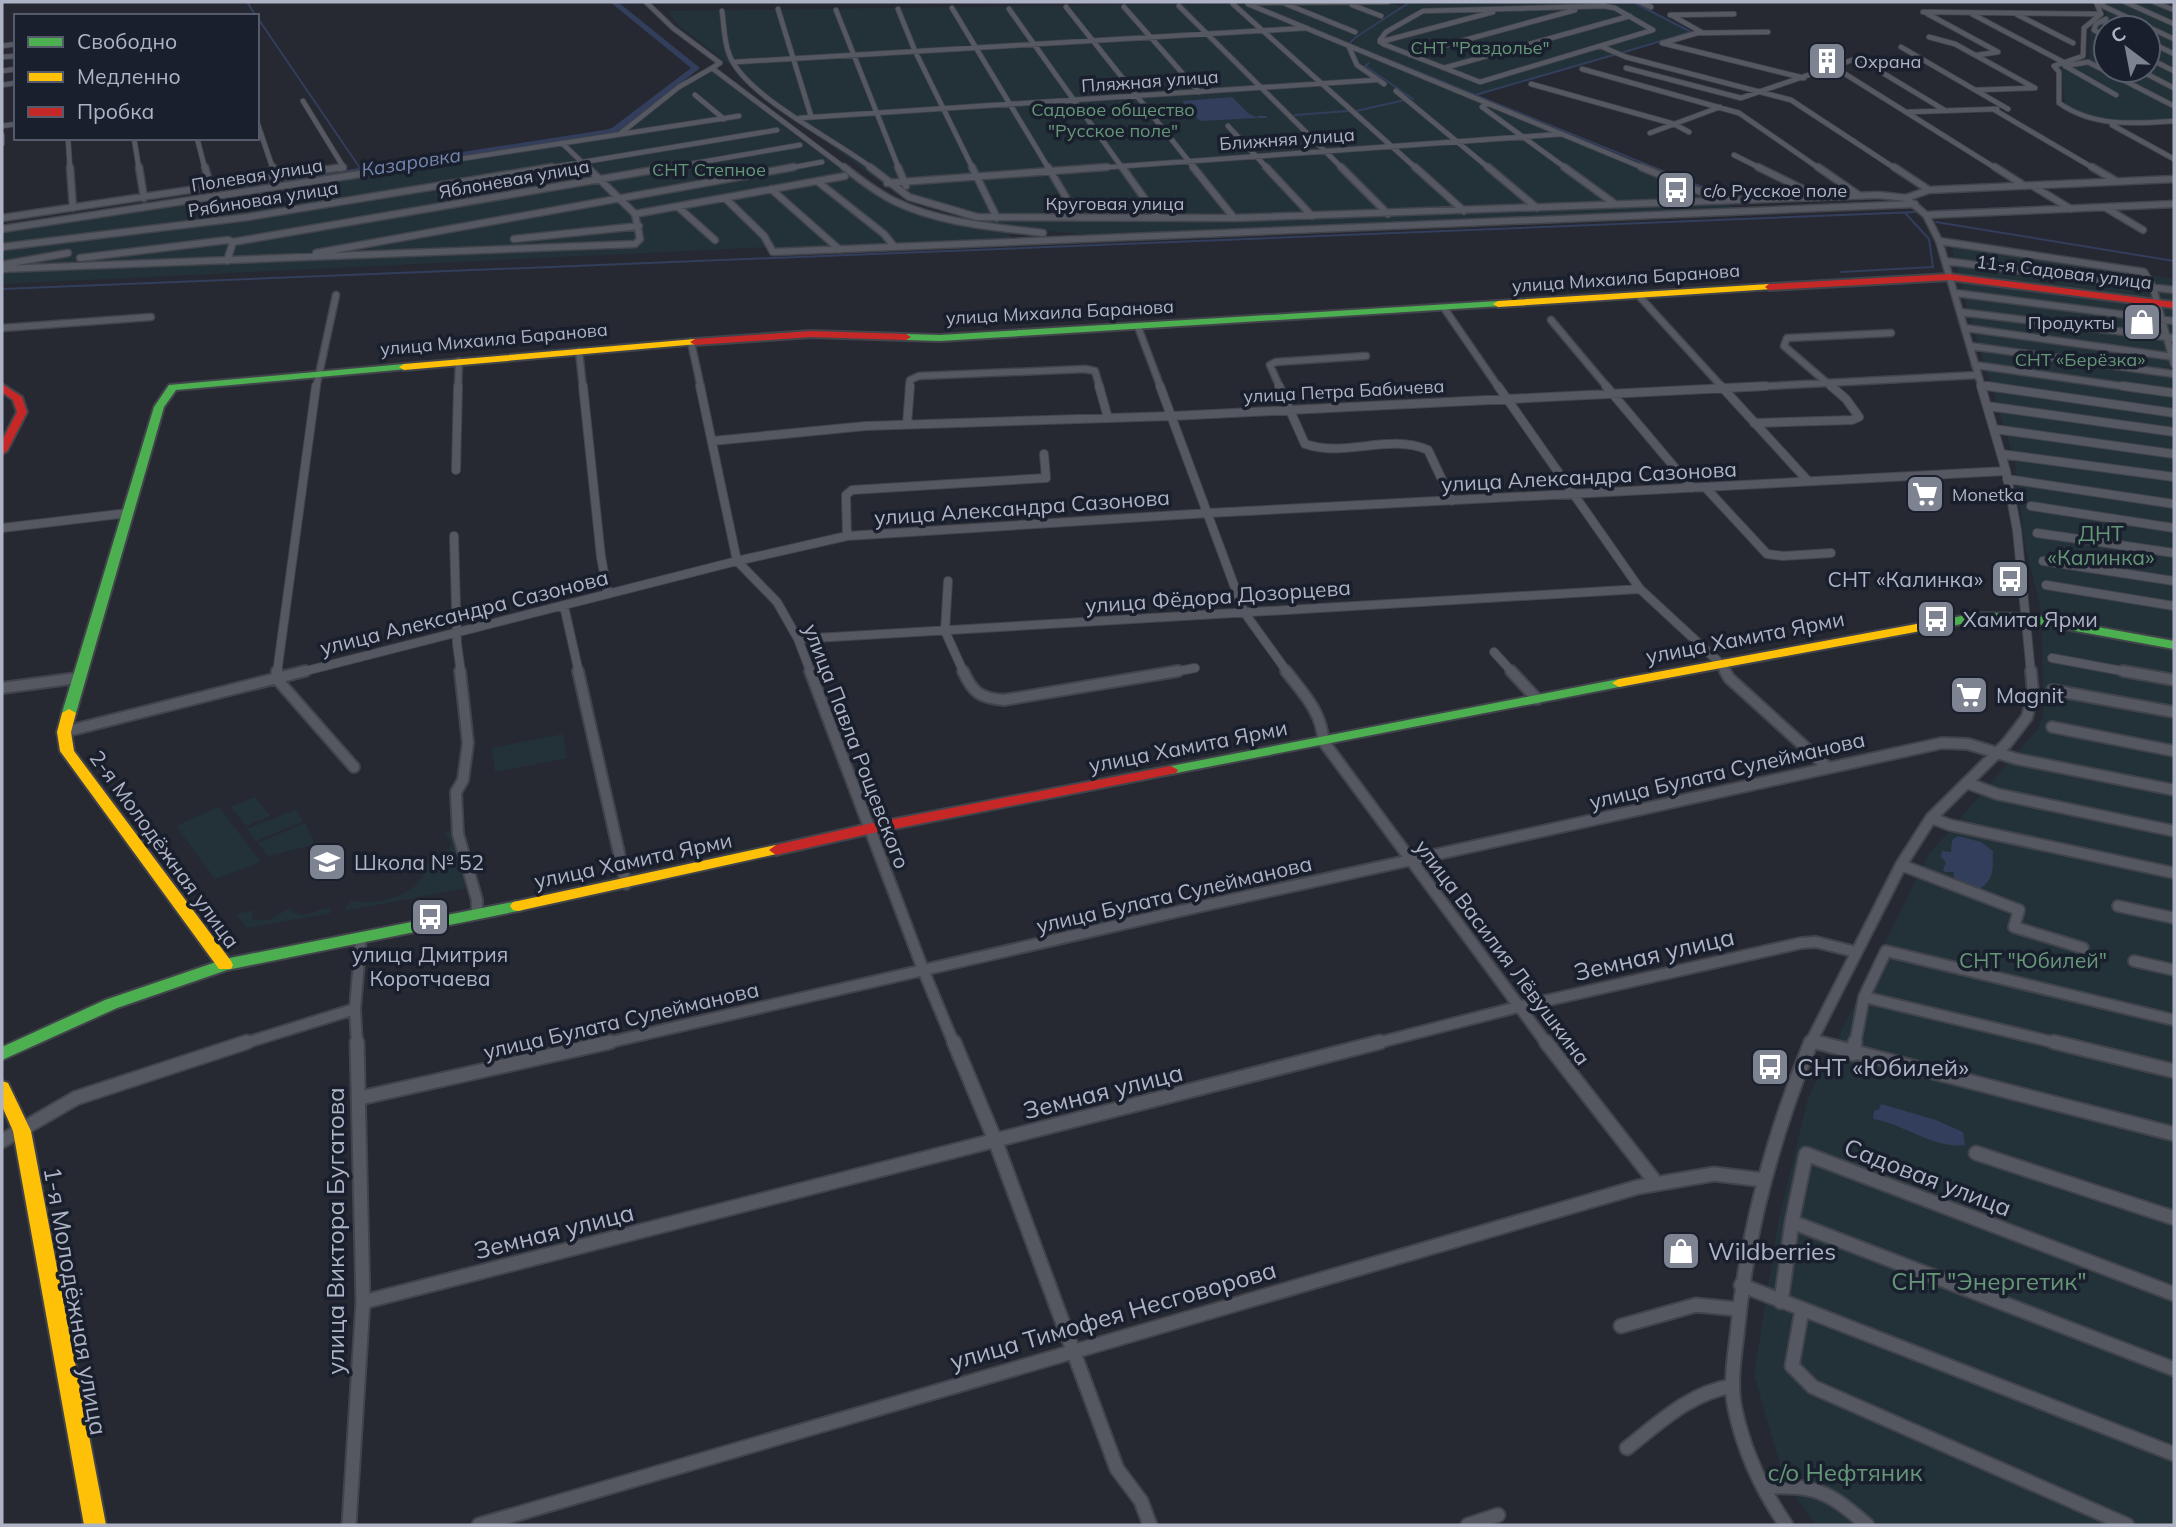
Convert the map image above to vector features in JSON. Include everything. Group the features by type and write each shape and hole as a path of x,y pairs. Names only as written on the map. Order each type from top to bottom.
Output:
{"street":[{"path":"621,133 680,87 720,63 673,28 648,2"},
{"path":"1345,2 1381,16"},
{"path":"1388,2 1248,4 1719,200"},
{"path":"1640,2 1651,7"},
{"path":"1976,55 1998,52 1923,12 2101,14 2096,2"},
{"path":"2103,2 2101,4 2114,12 2174,39"},
{"path":"2125,2 2174,24"},
{"path":"2154,2 2174,10"},
{"path":"1282,3 1355,32"},
{"path":"1233,5 1464,211"},
{"path":"1179,6 1388,214"},
{"path":"1410,55 1590,6"},
{"path":"1590,6 1615,8 1653,30 1480,82 1380,42 1386,32 1423,11 1590,6"},
{"path":"1066,7 1234,218"},
{"path":"1124,7 1199,92"},
{"path":"952,8 1077,216"},
{"path":"1380,42 1507,8"},
{"path":"778,9 811,116"},
{"path":"898,9 915,51 998,218"},
{"path":"1009,9 1157,216"},
{"path":"836,10 905,180 909,197"},
{"path":"722,11 729,55 735,62 1307,28"},
{"path":"1968,12 2063,62"},
{"path":"2012,12 2073,43"},
{"path":"1703,33 1670,15 1734,14"},
{"path":"1444,68 1630,16"},
{"path":"2092,19 2083,30 2083,56 2054,66 2059,72 2059,99 2062,107 2126,125 2174,120"},
{"path":"1768,32 1703,33 1662,43 1804,78"},
{"path":"1928,37 1955,44 2035,88 1975,90"},
{"path":"1600,46 1626,57 1764,91 1804,106 1929,190"},
{"path":"1349,47 1351,60 1384,85"},
{"path":"1900,47 2008,109 1905,112"},
{"path":"1626,68 1741,98 1858,58 1946,111"},
{"name":"Круговая улица","path":"735,62 746,79 769,100 847,149 887,183 909,197 952,211 998,218 1234,218 1818,197 1906,198"},
{"path":"2116,95 2065,66 2088,62 2174,106"},
{"path":"1834,67 2025,186"},
{"path":"712,68 853,174 894,201 942,217 990,227 1086,237"},
{"path":"1582,69 1739,113 1860,196"},
{"name":"Пляжная улица","path":"800,118 1376,80"},
{"path":"1531,84 1674,124 1689,132"},
{"path":"1396,91 1537,208"},
{"path":"695,95 724,119"},
{"path":"2,218 345,168 303,101"},
{"path":"1489,103 1482,107 1615,205"},
{"path":"1650,133 1720,107"},
{"path":"1993,109 2116,181"},
{"name":"Полевая улица","path":"2,229 738,116"},
{"path":"2098,116 2115,120 2174,120"},
{"path":"2112,125 2174,159"},
{"path":"1228,126 1312,216"},
{"path":"259,128 277,179"},
{"name":"Рябиновая улица","path":"2,247 61,237 81,239 248,216 777,130"},
{"name":"Ближняя улица","path":"887,183 1562,134"},
{"path":"2,135 2,144"},
{"path":"68,140 73,208"},
{"path":"134,140 144,198"},
{"path":"198,140 211,189"},
{"path":"2,267 625,246 640,240 635,214 562,143"},
{"name":"Яблоневая улица","path":"80,258 206,242 233,242 800,145"},
{"path":"2158,150 2174,150"},
{"path":"1734,155 1818,197"},
{"path":"306,257 319,251 822,162"},
{"path":"635,214 845,176"},
{"path":"1906,198 1929,190 2174,180"},
{"path":"817,181 894,245"},
{"path":"2033,186 2071,209"},
{"path":"771,189 840,250"},
{"path":"725,198 764,236 773,252 1915,204"},
{"path":"1786,1525 1762,1486 1743,1437 1732,1385 1741,1285 1764,1180 1783,1112 1811,1041 1901,865 1931,818 2007,743 2027,716 2033,693 2017,530 2001,454 1940,241 1926,215 1906,198"},
{"path":"1926,215 2174,204"},
{"path":"678,206 715,240"},
{"path":"2106,208 2143,230"},
{"path":"514,239 639,226"},
{"path":"1940,241 2144,272 2153,287 2162,320 2171,338 2173,359 1965,328"},
{"path":"227,261 233,242"},
{"path":"2,267 68,253"},
{"path":"1945,261 2174,290"},
{"name":"улица Михаила Баранова","path":"128,513 159,407 173,387 579,351 811,334 940,338 1950,277"},
{"name":"11-я Садовая улица","path":"1950,277 2174,305"},
{"path":"1955,293 2174,321"},
{"path":"336,295 318,374 276,678 354,767"},
{"path":"1639,296 1808,481"},
{"path":"1444,308 1640,589 1720,663 1729,678 1827,767"},
{"path":"1960,312 2171,338"},
{"path":"2,328 151,317"},
{"path":"1551,320 1692,488"},
{"name":"улица Василия Лёвушкина","path":"1138,327 1244,612 1315,712 1323,727 1323,741 1518,1007 1657,1184"},
{"path":"1754,423 1852,420 1858,417 1855,409 1784,346 1785,340 1797,336 1891,333"},
{"path":"691,342 737,561"},
{"path":"1970,346 2174,374"},
{"path":"579,351 601,557 608,593"},
{"path":"1366,356 1270,365 1305,444 1328,450 1407,444 1426,448 1452,501"},
{"path":"456,470 459,361"},
{"path":"1975,365 2174,393"},
{"path":"907,424 911,380 919,376 1068,369 1095,371 1108,418"},
{"name":"улица Петра Бабичева","path":"712,441 866,426 1172,416 1978,375"},
{"path":"1981,385 2174,412"},
{"path":"2,387 18,399 22,412 2,451"},
{"path":"1987,406 2174,432"},
{"path":"1994,429 2174,454"},
{"path":"847,536 846,495 852,490 1046,478 1044,454"},
{"path":"2001,454 2174,477"},
{"name":"улица Александра Сазонова","path":"64,732 608,593 847,536 1209,513 1808,481 2006,475 2174,504"},
{"path":"1705,487 1767,554 1783,556 1830,553"},
{"path":"2031,506 2174,528"},
{"path":"2,528 128,513 77,678 64,732"},
{"path":"2037,533 2174,553"},
{"path":"454,536 458,632 469,744 462,786 456,792 458,834 478,906 477,914"},
{"name":"улица Павла Рощевского","path":"737,561 777,602 798,639 923,972 995,1140 1117,1469 1141,1501 1150,1525"},
{"path":"2043,561 2174,581"},
{"path":"948,581 945,631 971,689 982,698 1004,701 1195,668"},
{"path":"2046,585 2174,606"},
{"name":"улица Фёдора Дозорцева","path":"798,639 1640,589"},
{"path":"564,606 626,884"},
{"name":"улица Хамита Ярми","path":"360,938 626,884 868,830 1961,618 2027,618 2174,645"},
{"path":"1494,652 1537,699"},
{"path":"2052,658 2174,680"},
{"path":"2,688 77,678"},
{"path":"2052,690 2174,712"},
{"path":"2052,727 2174,751"},
{"name":"2-я Молодёжная улица","path":"64,732 67,751 225,965 360,938"},
{"name":"улица Булата Сулейманова","path":"360,1098 923,972 1193,908 1942,743 1968,744 2017,759 2174,790"},
{"path":"1967,783 1997,794 2174,831"},
{"path":"1931,818 1950,825 2174,873"},
{"path":"1901,865 2019,910 2014,927 2082,948"},
{"path":"2118,906 2174,918"},
{"name":"улица Виктора Бугатова","path":"349,1525 363,1302 360,1098 355,1009 360,938"},
{"name":"Земная улица","path":"363,1302 1518,1007 1801,943 1816,942 1856,952"},
{"path":"1853,1054 1864,998 1886,951 2174,1020"},
{"path":"2134,961 2174,970"},
{"path":"2,1054 111,1004 225,965"},
{"path":"1864,998 2174,1071"},
{"path":"2,1141 76,1098 125,1080 355,1009"},
{"path":"1811,1041 1853,1054 2174,1134"},
{"name":"1-я Молодёжная улица","path":"2,1088 22,1130 95,1525"},
{"path":"1976,1153 2174,1218"},
{"name":"Садовая улица","path":"1781,1302 1792,1222 1806,1154 2174,1294"},
{"name":"улица Тимофея Несговорова","path":"479,1525 1564,1207 1706,1173 1734,1173 1764,1180"},
{"path":"1792,1222 2174,1369"},
{"path":"1741,1285 2174,1454"},
{"path":"1621,1326 1696,1305 1737,1310"},
{"path":"1802,1310 1792,1366 1813,1387 2127,1525"},
{"path":"1627,1448 1702,1393 1732,1385"},
{"path":"1762,1486 1802,1485 1822,1489 1867,1525"},
{"path":"1468,1525 1498,1515"}],"green space":[{"name":"Садовое общество \"Русское поле\"","path":"1392,2 1401,8 1412,2 1634,2 1689,32 1477,96 1353,44 1358,36 1392,11 1344,45 1734,207 1731,210 1091,235 987,225 900,197 759,95 740,79 729,64 677,24 668,11"},
{"path":"2099,2 2174,2 2174,119 2104,120 2077,112 2065,105 2060,63 2089,58 2091,24 2092,84 2162,84 2162,14 2108,14"},
{"name":"СНТ Степное","path":"706,71 714,72 818,152 872,188 901,203 950,222 1009,231 1010,238 898,243 891,249 771,254 767,247 2,284 2,231 624,132"},
{"path":"1951,243 2174,279 2174,1525 1816,1525 1785,1481 1754,1375 1779,1219 1808,1098 1929,854 2038,729 2043,715 2042,614 2025,545 2014,459 1966,304"},
{"path":"563,734 567,758 495,772 492,748"},
{"path":"255,797 270,816 246,826 231,807"},
{"path":"219,807 261,862 215,879 176,826"},
{"path":"295,810 304,821 256,841 247,829"},
{"path":"305,823 314,842 312,845 268,856 258,843"},
{"path":"451,830 466,888 344,911 351,900 373,902 408,891 423,874 426,864 448,851 451,842 444,834"},
{"path":"291,907 292,912 303,915 331,908 331,913 247,928 236,914 255,910 252,913 253,920 270,920"}],"water":[{"path":"1232,97 1248,113 1258,118 1200,121 1182,101"},
{"path":"1958,836 1981,842 1993,851 1991,876 1980,889 1959,883 1954,872 1943,870 1946,862 1941,857 1942,851 1951,852 1952,840"},
{"path":"1881,1104 1936,1120 1963,1132 1965,1145 1930,1140 1873,1119 1874,1111 1879,1109"}],"waterway":[{"path":"247,2 255,14"},
{"name":"Казаровка","path":"244,189 615,130 696,68 614,2"},
{"path":"1355,46 1349,44 1356,37 1410,2"},
{"path":"1621,53 1691,32 1633,2"},
{"path":"259,20 362,171"},
{"path":"1475,95 1617,54"},
{"path":"1384,58 1475,95"},
{"path":"1369,63 1365,66 1413,99"},
{"path":"1475,95 1722,195"},
{"path":"1356,111 1405,100"},
{"path":"1295,115 1348,111"},
{"path":"1258,117 1266,117"},
{"path":"1932,211 2063,206"},
{"path":"2,289 1917,212"},
{"path":"1841,272 1933,267 1929,239 1906,214"},
{"path":"1936,222 2174,261"}],"traffic: fast":[{"path":"906,337 940,338 1498,304"},
{"path":"69,713 159,407 173,387 404,367"},
{"path":"1922,627 1979,617 2027,618 2174,645"},
{"path":"1171,770 1619,683"},
{"path":"2,1054 111,1004 225,965 518,906"}],"traffic: slow":[{"path":"1498,304 1769,287"},
{"path":"404,367 695,342"},
{"path":"1619,683 1922,627"},
{"path":"69,713 64,732 67,751 225,965"},
{"path":"518,906 776,850"},
{"path":"2,1088 22,1131 95,1525"}],"traffic: jam":[{"path":"1769,287 1950,277 2174,305"},
{"path":"695,342 811,334 906,337"},
{"path":"2,387 18,399 22,412 2,451"},
{"path":"776,850 868,829 1171,770"}],"place":[{"name":"Охрана","path":"1827,61"},
{"name":"с/о Русское поле","path":"1676,190"},
{"name":"Продукты","path":"2142,322"},
{"name":"Monetka","path":"1925,494"},
{"name":"СНТ «Калинка»","path":"2010,579"},
{"name":"Хамита Ярми","path":"1936,619"},
{"name":"Magnit","path":"1969,695"},
{"name":"Школа № 52","path":"327,862"},
{"name":"улица Дмитрия Коротчаева","path":"430,917"},
{"name":"СНТ «Юбилей»","path":"1770,1067"},
{"name":"Wildberries","path":"1681,1251"}],"park label":[{"name":"СНТ \"Раздолье\"","path":"1480,47"},
{"name":"СНТ «Берёзка»","path":"2080,359"},
{"name":"ДНТ «Калинка»","path":"2101,545"},
{"name":"СНТ \"Юбилей\"","path":"2033,960"},
{"name":"СНТ \"Энергетик\"","path":"1989,1281"},
{"name":"с/о Нефтяник","path":"1845,1472"}]}
